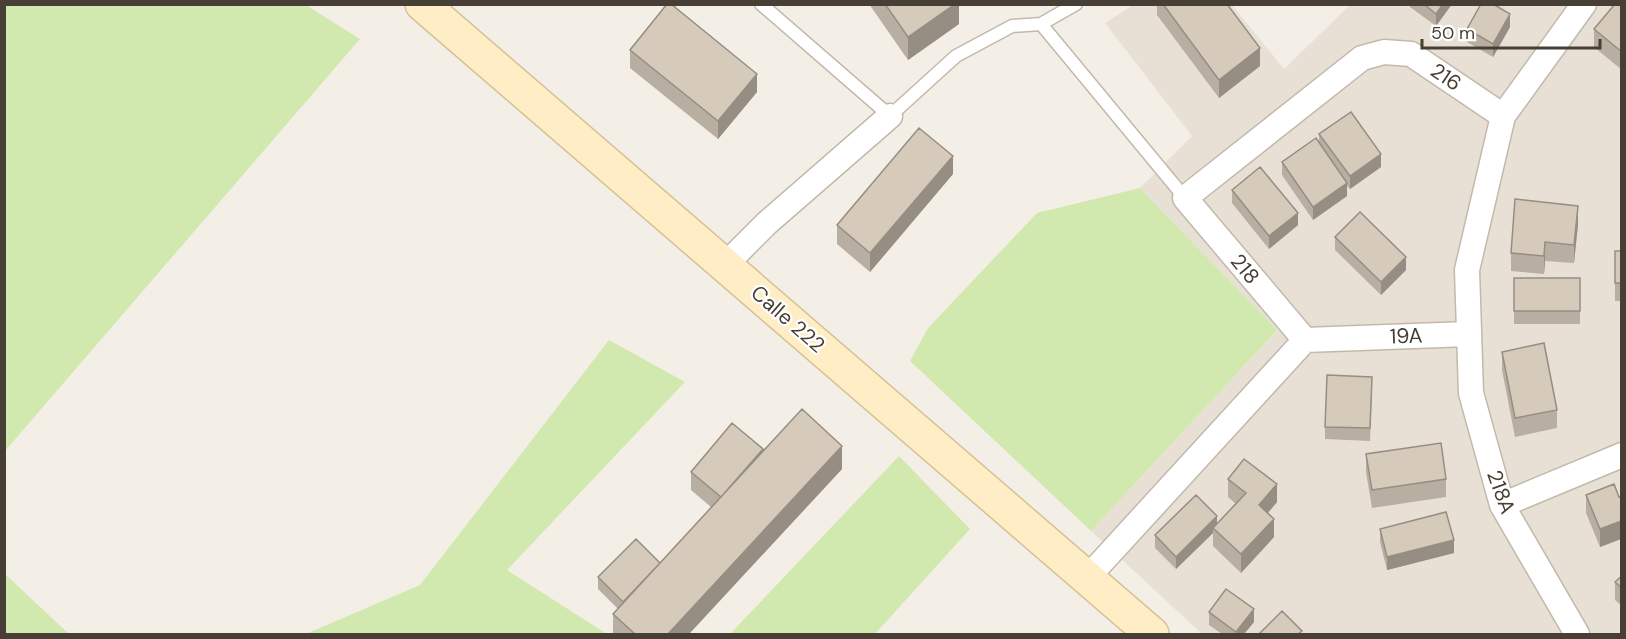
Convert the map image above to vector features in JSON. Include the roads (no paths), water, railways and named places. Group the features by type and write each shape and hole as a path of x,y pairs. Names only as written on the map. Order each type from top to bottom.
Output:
{"main road":[{"name":"Calle 222","path":"422,4 1152,634"}],"street":[{"path":"1468,334 1467,270 1503,116 1584,4"},
{"name":"216","path":"1185,198 1362,58 1384,52 1411,54 1503,116"},
{"path":"724,264 767,223 890,116"},
{"name":"218","path":"1185,198 1305,340"},
{"name":"19A","path":"1305,340 1468,334"},
{"name":"218A","path":"1468,334 1471,393 1502,505 1577,634"},
{"path":"1088,577 1305,340"},
{"path":"1502,505 1622,455"}],"lane":[{"path":"761,4 890,116 956,56 1012,26 1041,24 1077,4"},
{"path":"1041,24 1185,198"}]}
